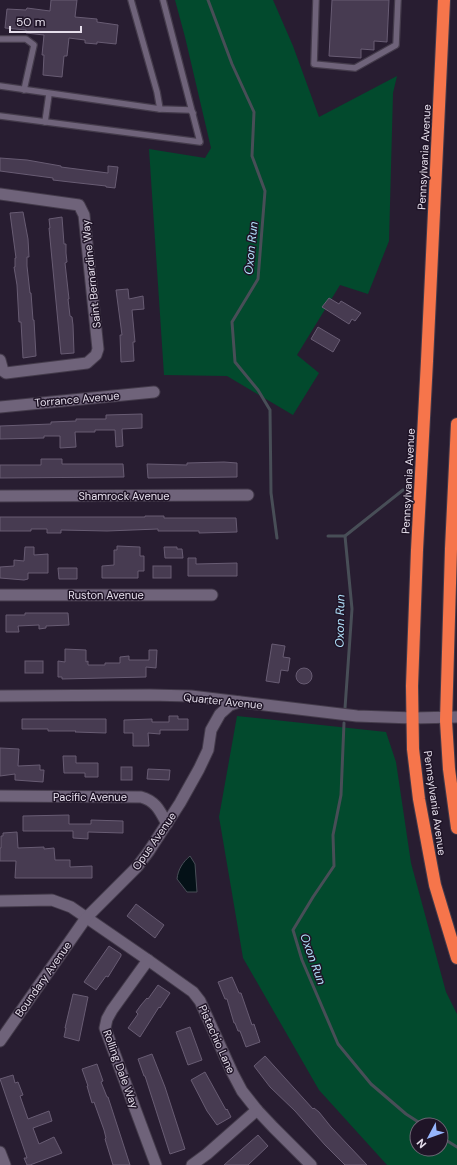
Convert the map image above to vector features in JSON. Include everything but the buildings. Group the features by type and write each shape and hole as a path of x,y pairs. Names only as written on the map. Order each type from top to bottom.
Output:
{"highway":[{"name":"Pennsylvania Avenue","path":"444,0 412,686 413,749 419,799 435,884 457,958"},
{"name":"Pennsylvania Avenue","path":"457,424 450,557 451,717 449,769 457,828"}],"street":[{"name":"Saint Bernardine Way","path":"0,194 79,205 83,212 98,351 87,363 6,373 2,370 0,360"},
{"name":"Torrance Avenue","path":"0,406 154,392"},
{"name":"Shamrock Avenue","path":"0,496 248,495"},
{"name":"Ruston Avenue","path":"0,595 212,595"},
{"name":"Quarter Avenue","path":"0,696 191,696 357,716 413,718 451,717"},
{"name":"Opus Avenue","path":"86,918 137,867 167,824 199,769 208,750 211,730 220,714 230,705 241,701"},
{"name":"Pacific Avenue","path":"0,796 141,797 148,799 157,805 167,824"},
{"path":"0,902 52,900 71,907 86,918"},
{"name":"Pistachio Lane","path":"86,918 193,992 200,1001 236,1080 257,1110 311,1165"},
{"name":"Boundary Avenue","path":"0,1041 86,918"},
{"name":"Rolling Dale Way","path":"148,960 112,1010 107,1019 105,1028 156,1165"},
{"path":"192,1165 207,1154 257,1110"},
{"path":"0,1152 5,1165"}],"lane":[{"path":"131,0 157,92 160,109"},
{"path":"0,116 200,142 163,0"},
{"path":"316,0 314,64 355,68 396,45 398,0"},
{"path":"0,38 26,39 34,45 24,90"},
{"path":"0,86 160,109 190,110 193,113"},
{"path":"45,122 49,94"}],"green space":[{"path":"175,0 273,0 293,46 319,117 397,76 393,93 389,241 368,294 340,285 297,355 319,373 293,415 227,376 164,375 149,149 205,158 211,148"},
{"path":"237,716 386,732 396,762 411,863 446,992 457,1014 457,1165 387,1165 319,1090 243,958 219,817"}],"shaded area":[{"path":"190,856 195,864 197,892 187,892 177,879 181,866"}],"waterway":[{"name":"Oxon Run","path":"208,0 232,64 254,112 252,156 265,191 258,279 232,322 235,362 258,390 270,410 271,493 277,538"},
{"name":"Oxon Run","path":"345,708 352,609 345,536 403,490"},
{"name":"Oxon Run","path":"328,536 345,536"},
{"name":"Oxon Run","path":"344,723 341,795 333,835 334,866 293,930 302,960 338,1044 371,1084 411,1117"},
{"name":"Oxon Run","path":"449,1142 457,1147"}]}
